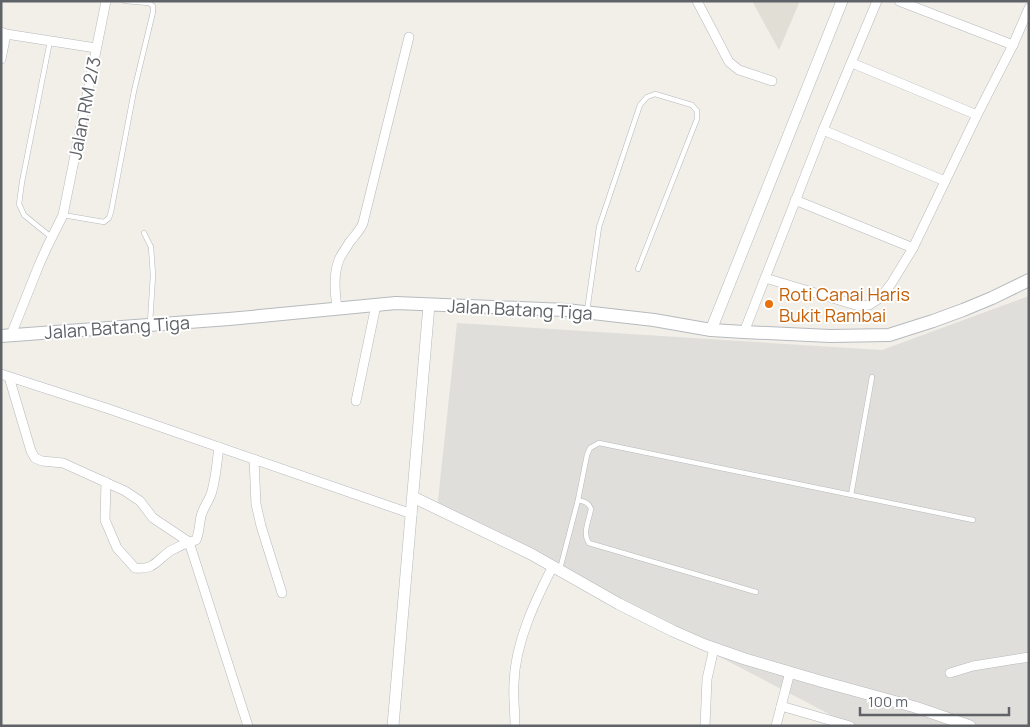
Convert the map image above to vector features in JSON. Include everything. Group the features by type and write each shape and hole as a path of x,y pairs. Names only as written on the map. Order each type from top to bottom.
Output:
{"main road":[{"name":"Jalan Batang Tiga","path":"6,335 272,315 396,303 566,310 654,320 711,330 830,336 889,335 963,310 1029,280"}],"street":[{"name":"Jalan RM 2/3","path":"6,335 63,216 106,1"},
{"path":"696,1 729,62 739,70 772,81"},
{"path":"711,330 842,1"},
{"path":"744,332 823,130 877,1"},
{"path":"899,1 1013,45"},
{"path":"766,278 859,306 869,305 885,293 913,248 1013,45 1029,8"},
{"path":"1,59 4,33 96,48"},
{"path":"337,308 336,270 339,259 363,223 409,37"},
{"path":"852,63 977,115"},
{"path":"823,130 945,182"},
{"path":"795,200 913,248"},
{"path":"356,401 376,305"},
{"path":"394,726 429,305"},
{"path":"5,376 109,409 412,514"},
{"path":"5,376 35,458 42,461 63,462 125,491 140,501 153,518 189,542 248,726"},
{"path":"106,482 105,520 117,548 136,568 146,569 182,544 196,540 198,537 202,512 208,503 212,490 219,447"},
{"path":"254,459 256,504 282,592"},
{"path":"413,497 531,554 633,611 673,631 714,648 745,659 915,707 970,726"},
{"path":"515,726 514,683 518,650 544,584 557,568"},
{"path":"704,726 707,679 714,648"},
{"path":"950,673 973,666 1029,657"},
{"path":"776,726 790,672"},
{"path":"781,706 850,726"}],"lane":[{"path":"63,216 104,222 109,218 134,91 153,12 153,6 149,3 125,1"},
{"path":"50,41 19,204 24,215 52,238"},
{"path":"586,312 599,227 640,105 647,97 655,94 692,105 697,111 697,119 638,269"},
{"path":"144,232 151,247 153,275 150,325"},
{"path":"851,495 872,377"},
{"path":"557,568 578,500 587,455 590,448 599,443 973,520"},
{"path":"578,500 590,505 591,509 586,534 586,539 589,543 756,592"}],"shaded area":[{"path":"752,1 800,1 779,50"},
{"path":"1029,296 1029,726 852,726 437,509 457,323 882,350"}],"place":[{"name":"Roti Canai Haris Bukit Rambai","path":"769,304"}]}
